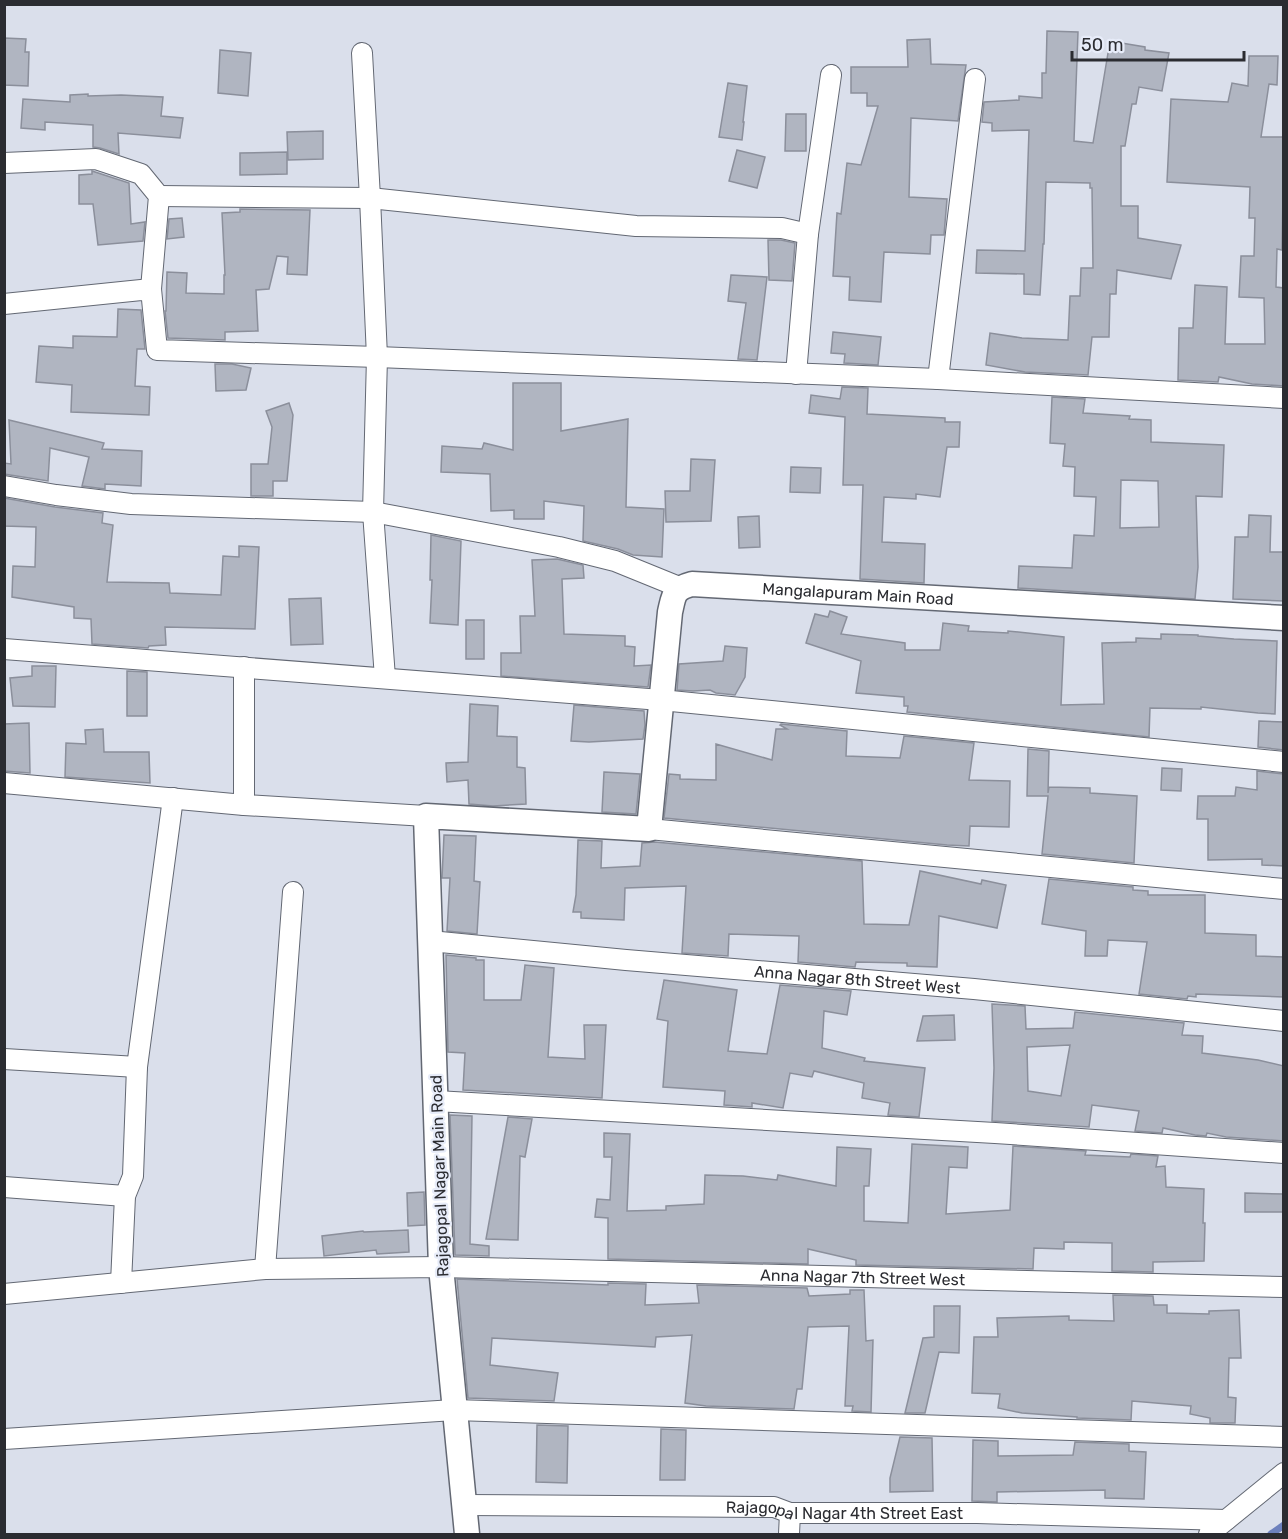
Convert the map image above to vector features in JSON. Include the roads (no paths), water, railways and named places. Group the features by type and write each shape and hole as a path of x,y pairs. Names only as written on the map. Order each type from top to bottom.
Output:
{"street":[{"path":"362,53 377,357 373,512 385,678"},
{"path":"796,374 808,234 831,75"},
{"path":"938,379 975,79"},
{"path":"4,163 96,159 141,174 159,196 151,289 157,350 938,379 1284,399"},
{"path":"159,196 370,198 636,226 782,228 808,234"},
{"path":"4,304 151,289"},
{"path":"4,486 131,504 373,512 570,550 615,561 679,587 674,595 670,612 649,829"},
{"name":"Mangalapuram Main Road","path":"679,587 692,584 1284,618"},
{"path":"4,650 661,699 1284,762"},
{"path":"244,667 244,805"},
{"path":"4,783 244,805 649,829 1284,888"},
{"path":"120,1282 125,1196 133,1176 137,1067 173,798"},
{"name":"Rajagopal Nagar Main Road","path":"426,816 441,1267 467,1534"},
{"path":"265,1269 293,892"},
{"name":"Anna Nagar 8th Street West","path":"430,941 974,989 1284,1021"},
{"path":"4,1059 137,1067"},
{"path":"436,1101 995,1133 1284,1153"},
{"path":"4,1187 125,1196"},
{"name":"Anna Nagar 7th Street West","path":"4,1294 265,1269 441,1267 1284,1287"},
{"path":"4,1439 454,1410 1284,1437"},
{"path":"1209,1534 1284,1473"},
{"name":"Rajagopal Nagar 4th Street East","path":"464,1505 774,1506 790,1513 977,1513 1226,1520"},
{"path":"789,1534 790,1513"}],"waterway":[{"path":"1271,1534 1284,1525"}]}
